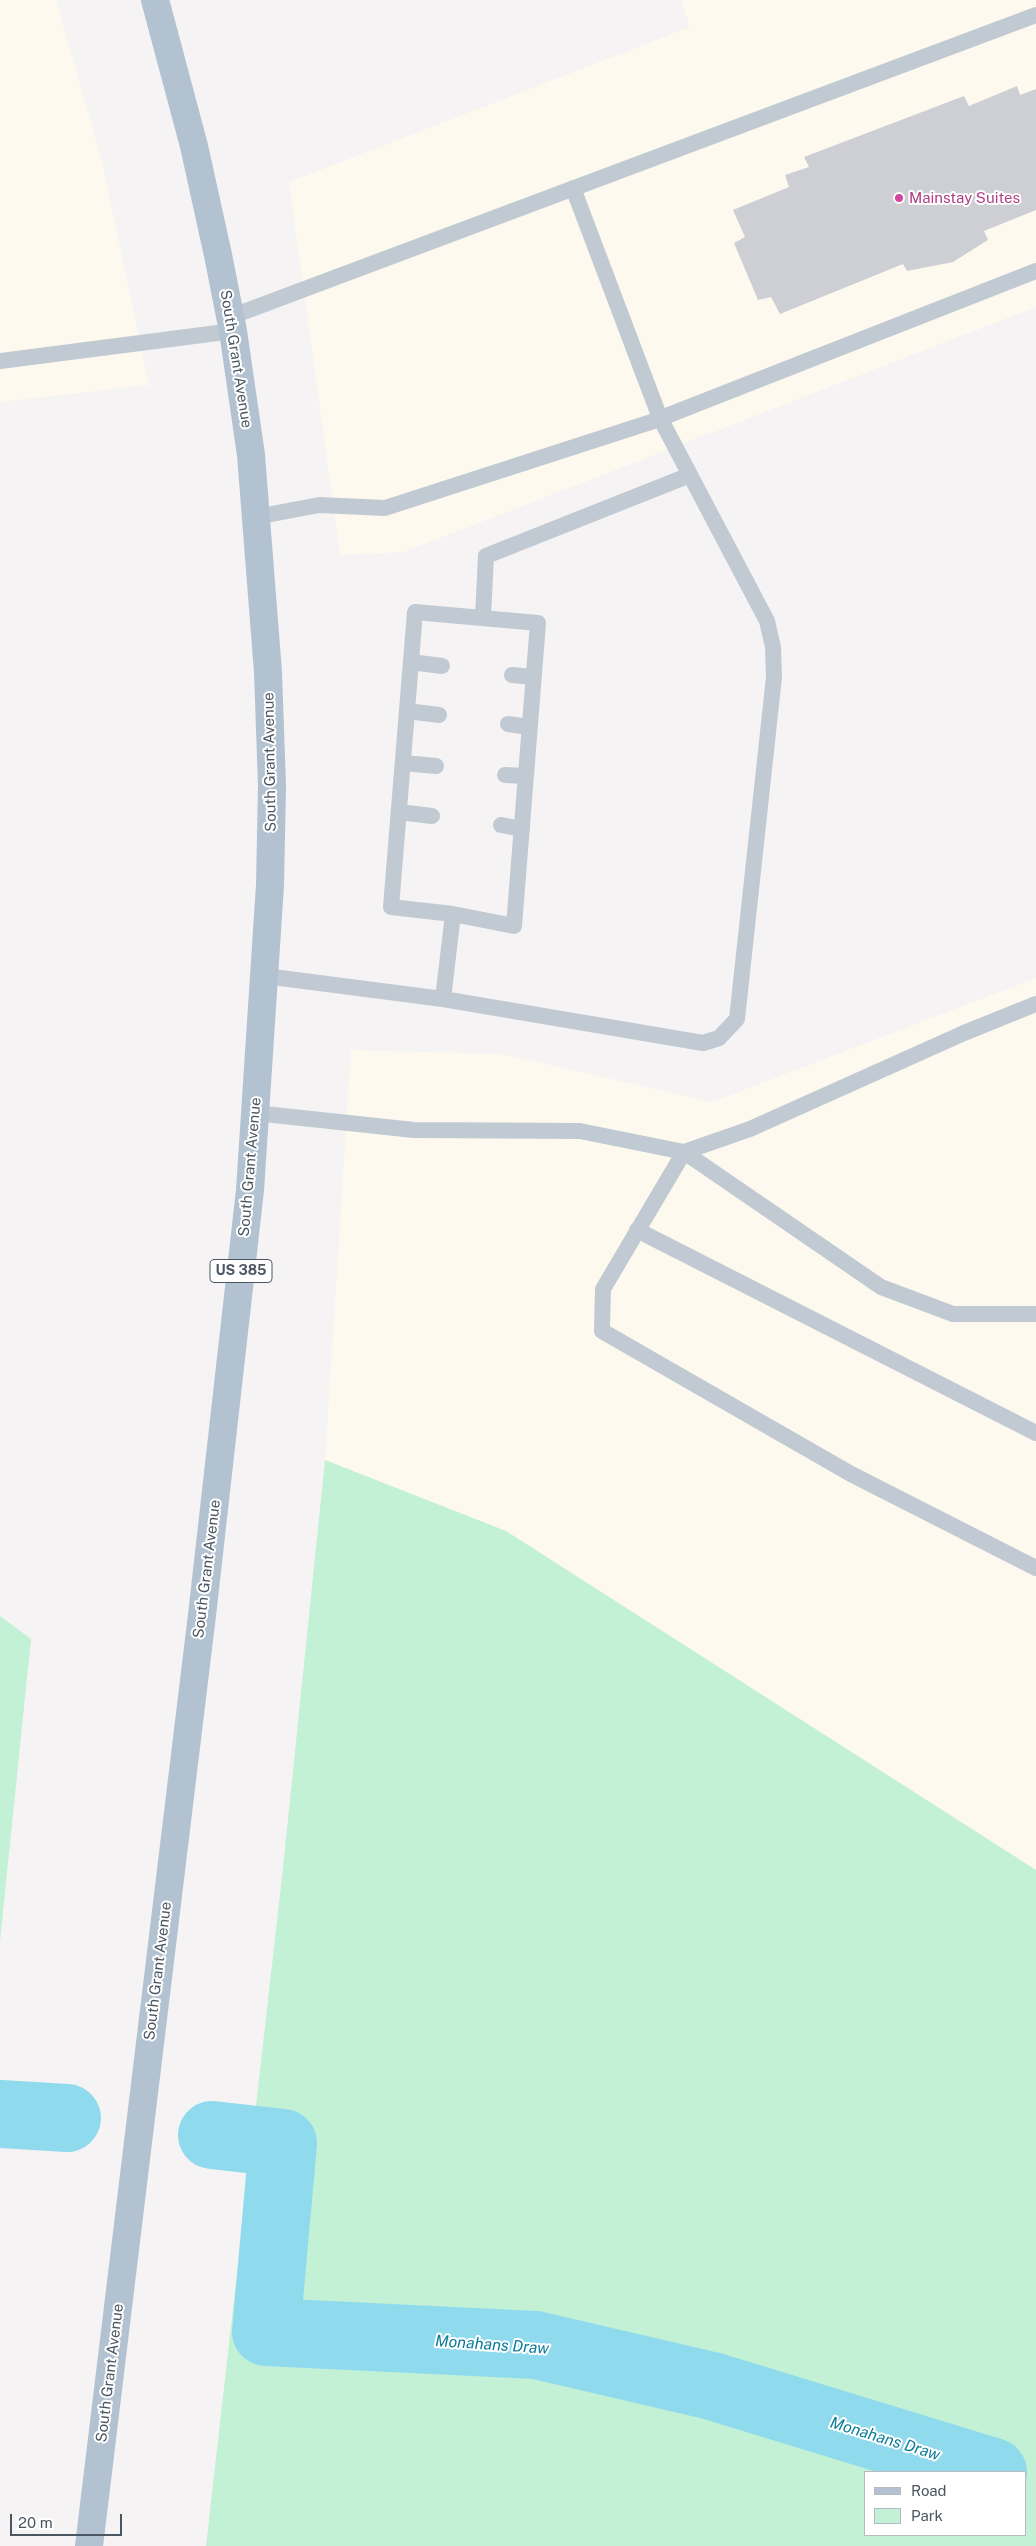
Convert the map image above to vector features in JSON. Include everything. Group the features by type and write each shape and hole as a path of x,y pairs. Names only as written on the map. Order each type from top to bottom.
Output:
{"main road":[{"name":"South Grant Avenue","path":"89,2546 201,1624 250,1190 264,976 272,786 268,672 251,454 231,324 194,146 154,0"}],"lane":[{"path":"0,360 231,324 573,188 1036,15"},
{"path":"264,976 443,999 703,1043 719,1038 737,1019 774,677 773,647 768,621 660,418 573,188"},
{"path":"256,517 319,505 385,508 660,418 1036,271"},
{"path":"483,617 486,556 690,475"},
{"path":"415,612 483,617 538,623 514,926 453,914 391,907 415,612"},
{"path":"411,662 442,666"},
{"path":"512,675 533,677"},
{"path":"407,711 439,715"},
{"path":"508,724 529,727"},
{"path":"403,763 436,766"},
{"path":"505,775 526,776"},
{"path":"399,812 432,816"},
{"path":"501,825 522,828"},
{"path":"443,999 453,914"},
{"path":"1036,1004 955,1037 750,1129 684,1152 603,1289 602,1331 851,1474 1036,1568"},
{"path":"255,1113 414,1130 580,1131 684,1152 882,1287 953,1314 1036,1314"},
{"path":"638,1230 1036,1433"}],"shaded area":[{"path":"0,0 56,0 102,161 149,385 0,402"},
{"path":"681,0 1036,0 1036,307 404,552 340,555 289,182 690,27"},
{"path":"1036,978 1036,1870 506,1531 325,1460 351,1050 502,1054 712,1102"}],"green space":[{"path":"325,1460 506,1531 1036,1870 1036,2546 206,2546 283,1868"},
{"path":"0,1616 31,1639 0,1941"}],"building":[{"name":"Mainstay Suites","path":"1017,86 1020,95 1036,89 1036,210 984,231 988,240 953,262 907,271 903,264 780,314 771,297 758,300 734,243 745,237 733,210 789,187 785,175 809,167 804,157 964,96 969,106"}],"waterway":[{"name":"Monahans Draw","path":"0,2114 67,2118"},
{"name":"Monahans Draw","path":"212,2135 283,2143 266,2332 536,2345 712,2386 990,2471"}],"place":[{"name":"Mainstay Suites","path":"899,198"}]}
